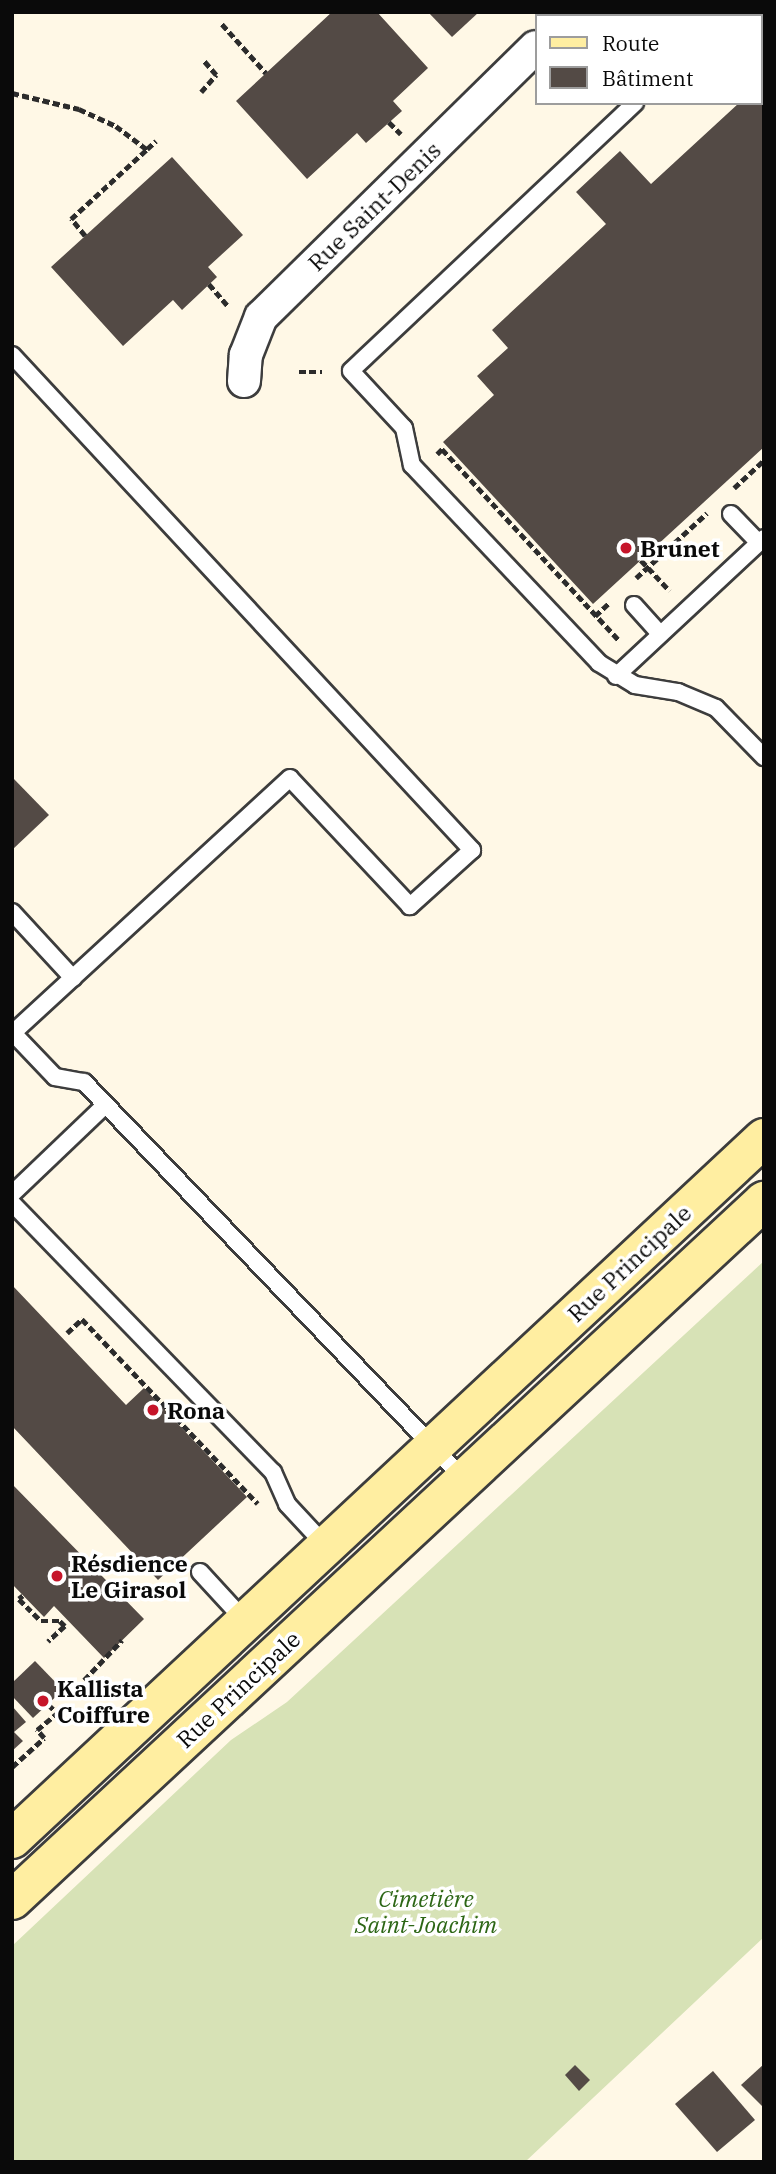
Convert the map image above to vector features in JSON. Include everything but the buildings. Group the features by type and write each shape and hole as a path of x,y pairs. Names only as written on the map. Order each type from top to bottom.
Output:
{"street":[{"name":"Rue Saint-Denis","path":"244,381 246,355 261,317 534,49"},
{"name":"Rue Principale","path":"12,1839 764,1138"},
{"name":"Rue Principale","path":"12,1900 764,1201"}],"lane":[{"path":"633,105 351,371 404,428 412,465 615,676 635,685 678,692 716,708 764,757"},
{"path":"12,355 472,850 410,906 290,778 13,1033 55,1077 84,1082 463,1478"},
{"path":"615,676 761,540 731,514"},
{"path":"634,604 660,634"},
{"path":"12,912 73,978"},
{"path":"12,1194 105,1105"},
{"path":"12,1203 273,1472 288,1504 326,1546"},
{"path":"200,1572 245,1621"}],"path":[{"path":"222,24 266,73"},
{"path":"201,92 216,75 203,60"},
{"path":"12,93 79,108 116,126 147,149"},
{"path":"389,122 402,135"},
{"path":"85,236 71,219 156,141"},
{"path":"209,284 227,305"},
{"path":"299,372 321,372"},
{"path":"442,449 620,641"},
{"path":"728,494 764,460"},
{"path":"630,584 709,511"},
{"path":"641,560 672,592"},
{"path":"596,615 613,600"},
{"path":"67,1333 82,1319 261,1508"},
{"path":"23,1595 19,1599 41,1621 60,1621 65,1626 48,1642"},
{"path":"84,1680 122,1640"},
{"path":"12,1767 44,1738 37,1730 55,1712 48,1704"}],"green space":[{"name":"Cimetière Saint-Joachim","path":"764,1261 764,1937 525,2162 12,2162 12,1946 231,1740 287,1702"}],"place":[{"name":"Brunet","path":"626,548"},
{"name":"Rona","path":"153,1410"},
{"name":"Résdience Le Girasol","path":"57,1576"},
{"name":"Kallista Coiffure","path":"43,1701"}]}
